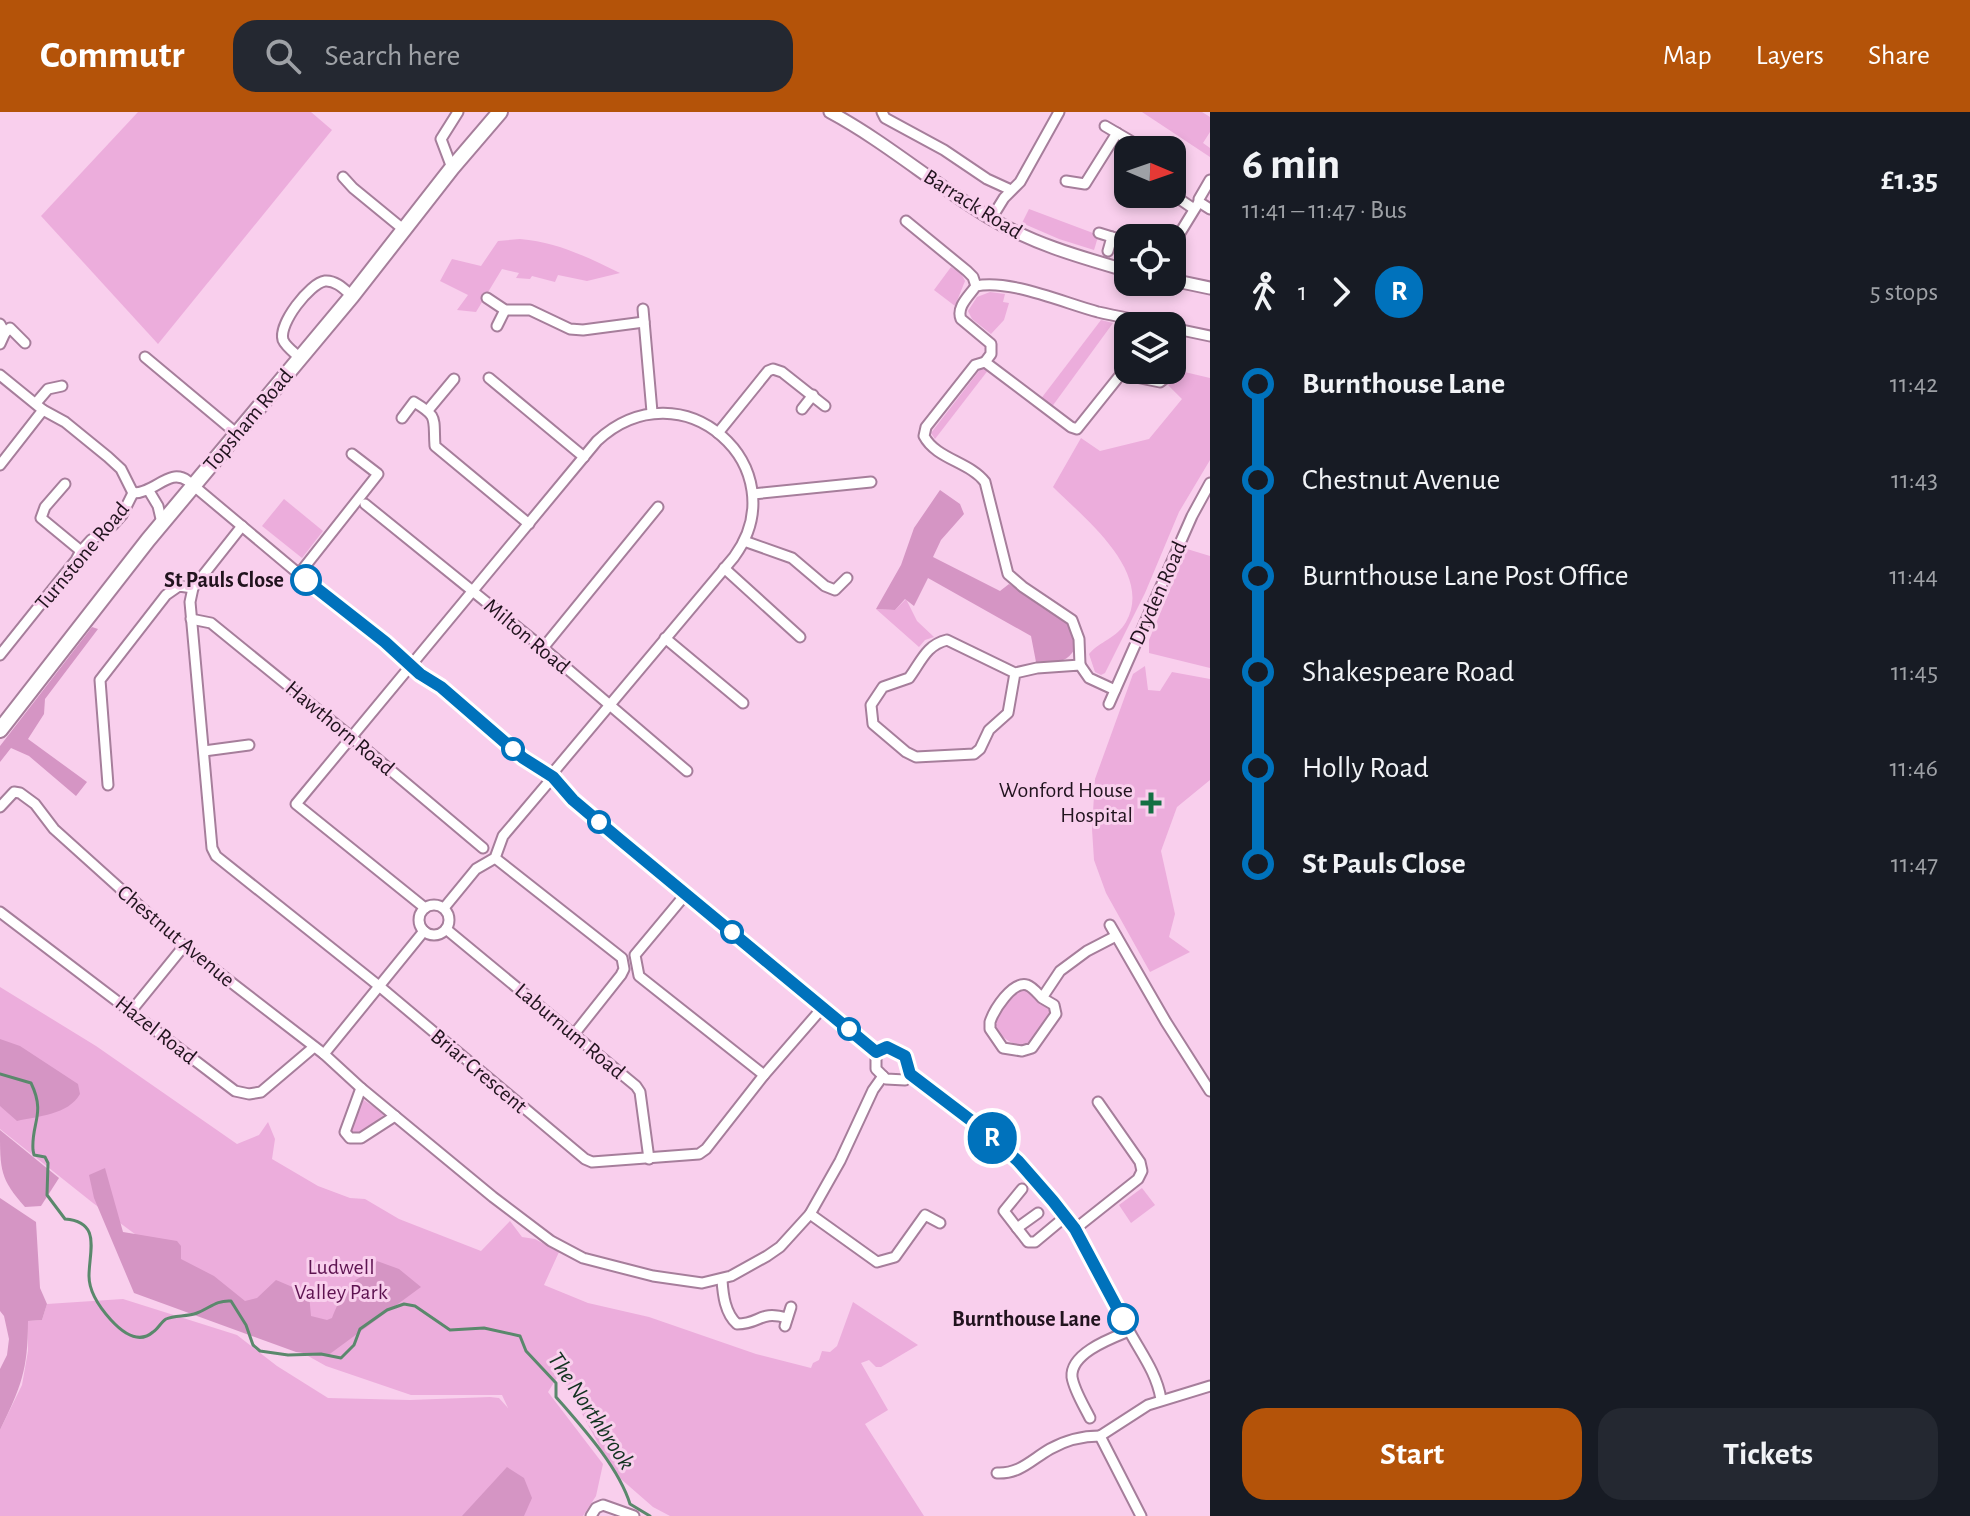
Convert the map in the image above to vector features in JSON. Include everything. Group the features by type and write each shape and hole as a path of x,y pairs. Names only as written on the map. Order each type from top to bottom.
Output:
{"main road":[{"name":"Topsham Road","path":"0,730 162,523 352,296 500,112"}],"street":[{"path":"452,168 441,139 458,112"},
{"path":"882,112 885,118 1011,190"},
{"path":"991,219 1020,182 1059,112"},
{"name":"Barrack Road","path":"836,113 991,219 1052,248 1114,267"},
{"path":"1105,126 1122,136"},
{"path":"1066,181 1085,184 1117,133"},
{"path":"343,177 403,229"},
{"path":"1186,224 1210,180"},
{"path":"1186,201 1210,209"},
{"path":"906,221 967,271 976,286"},
{"path":"1099,233 1112,237 1108,251"},
{"path":"300,358 283,338 284,324 293,310 317,284 324,281 336,284 352,296"},
{"path":"1186,283 1210,288"},
{"path":"976,286 1017,290 1114,315"},
{"path":"976,286 958,314 991,344 991,354 985,362 975,365 926,427 924,436 933,447 977,472 985,482 1008,574 1072,620 1079,639 1080,665 1089,678 1115,690"},
{"path":"487,298 505,310 530,310 564,328 583,330 644,322"},
{"path":"643,309 652,412"},
{"path":"497,326 505,310"},
{"path":"0,344 5,328 25,343"},
{"path":"1186,331 1210,336"},
{"path":"145,357 236,433"},
{"path":"985,362 1077,429 1114,383"},
{"path":"718,433 768,371 773,369 782,372 825,406"},
{"path":"0,375 108,457 127,478 133,493 149,491 174,477 182,477 412,667 441,687 523,758 552,776 573,800 876,1052"},
{"path":"489,378 584,457"},
{"path":"429,409 454,379"},
{"path":"0,465 35,420 48,389 62,386"},
{"path":"802,409 813,395"},
{"path":"402,418 414,402 429,409 435,446 529,524"},
{"path":"425,908 296,804 597,441 617,425 652,412 691,417 718,433 738,456 753,494 752,515 744,541 503,836 495,858 476,869 444,908"},
{"path":"299,574 381,470 352,454"},
{"path":"753,494 871,482"},
{"name":"Dryden Road","path":"1109,704 1192,516 1210,483"},
{"path":"65,484 45,507 41,518 81,551"},
{"path":"149,491 158,506 162,523"},
{"name":"Turnstone Road","path":"0,655 81,551 122,515 133,493"},
{"name":"Milton Road","path":"365,504 475,591 687,771"},
{"path":"543,648 658,507"},
{"path":"108,785 100,680 166,595 179,586 193,588 242,526"},
{"path":"744,541 792,558 825,586 835,590 847,578"},
{"path":"724,568 800,637"},
{"name":"Briar Crescent","path":"193,588 191,619 212,848 216,856 379,986 585,1159 597,1162 699,1154 824,1006"},
{"name":"Hawthorn Road","path":"191,619 211,623 483,848"},
{"path":"665,638 743,703"},
{"path":"1015,673 1008,713 989,730 980,749 974,754 920,758 910,755 877,728 871,718 871,705 883,687 909,678 920,659 941,641 954,642 1015,673 1080,665"},
{"path":"204,751 249,745"},
{"name":"Chestnut Avenue","path":"0,807 14,792 26,797 54,829 184,946 324,1054 493,1197 551,1241 583,1258 676,1281 702,1283 722,1280 772,1252 810,1214 883,1076"},
{"path":"495,858 622,958 624,969 621,975 575,1033"},
{"path":"685,895 635,955 639,976 764,1075"},
{"path":"435,905 444,908 449,916 446,929 433,935 424,931 420,916 425,908 435,905"},
{"name":"Hazel Road","path":"0,912 228,1086 242,1093 261,1092 314,1047"},
{"path":"1110,925 1210,1091"},
{"name":"Laburnum Road","path":"446,929 636,1086 640,1092 649,1159"},
{"path":"324,1054 424,931"},
{"path":"1042,998 1060,971 1087,951 1116,936"},
{"path":"132,1010 184,946"},
{"path":"1022,984 1030,986 1042,998 1054,1005 1056,1014 1032,1048 1022,1051 1003,1048 990,1029 990,1022 1012,989 1022,984"},
{"path":"887,1047 901,1053 909,1064 910,1074 899,1081 883,1076 875,1065 876,1052 887,1047"},
{"path":"910,1074 954,1105 1018,1161 1075,1229 1157,1379 1161,1399"},
{"path":"361,1088 346,1124 345,1132 350,1138 361,1138 395,1116"},
{"path":"1075,1229 1138,1179 1142,1171 1140,1162 1098,1102"},
{"path":"1022,1189 1004,1211 1025,1240 1033,1243 1065,1217"},
{"path":"1017,1228 1038,1213"},
{"path":"810,1214 877,1262 895,1257 925,1215 940,1223"},
{"path":"722,1280 731,1318 737,1324 749,1323 769,1314 786,1322 791,1307"},
{"path":"1090,1418 1073,1380 1073,1369 1080,1357 1129,1331"},
{"path":"997,1473 1015,1472 1063,1442 1100,1436 1161,1399 1210,1386"},
{"path":"1100,1436 1141,1516"},
{"path":"591,1516 596,1508 603,1505 634,1516"}],"green space":[{"path":"138,112 311,112 332,130 158,344 41,216"},
{"path":"1142,112 1202,112 1210,117 1210,132 1203,143 1210,148 1210,157 1186,141 1186,136 1178,136"},
{"path":"1029,209 1093,233 1098,237 1094,250 1022,223"},
{"path":"520,239 559,247 620,273 587,281 558,275 555,282 532,276 530,279 516,278 519,273 502,269 476,312 457,310 468,295 440,281 452,259 481,266 498,241"},
{"path":"951,267 961,273 965,281 955,306 934,290"},
{"path":"990,292 1005,294 1003,302 1009,303 1004,320 991,334 972,319 968,311 977,297"},
{"path":"1101,320 1113,323 1051,408 1040,400"},
{"path":"982,367 989,369 935,439 931,433"},
{"path":"1186,372 1210,378 1210,460 1179,512 1145,593 1105,673 1101,675 1095,672 1089,654 1126,622 1132,603 1131,584 1112,547 1053,487 1081,438 1100,451 1149,439 1182,399 1168,385 1186,384"},
{"path":"284,499 323,531 302,558 262,526"},
{"path":"1187,549 1210,556 1210,668 1149,653 1149,640"},
{"path":"906,599 917,621 934,637 925,640 919,647 876,609 895,610"},
{"path":"1145,666 1148,690 1160,691 1172,672 1210,679 1210,780 1177,807 1161,851 1175,914 1169,937 1190,952 1150,972 1106,893 1094,860 1092,829 1095,779 1133,674"},
{"name":"Ludwell Valley Park","path":"0,987 96,1046 237,1144 259,1135 268,1122 275,1139 272,1159 318,1186 350,1198 365,1199 399,1219 481,1251 510,1221 522,1237 535,1239 559,1252 544,1285 588,1303 649,1317 756,1354 811,1368 822,1351 830,1352 837,1346 853,1302 918,1345 881,1367 876,1367 869,1360 861,1363 888,1410 865,1424 924,1516 670,1516 653,1507 614,1473 560,1373 548,1392 603,1464 596,1496 583,1516 0,1516 0,1430 22,1385 28,1351 28,1321 42,1320 47,1304 123,1299 237,1335 277,1366 328,1398 410,1400 490,1397 499,1398 508,1408 502,1395 411,1395 326,1366 274,1337 93,1203 0,1129"},
{"path":"1022,990 1041,998 1053,1014 1029,1046 1007,1040 995,1022 1004,1003"},
{"path":"362,1099 385,1114 360,1134 353,1134 350,1130"},
{"path":"1142,1188 1155,1205 1131,1223 1119,1205"}],"shaded area":[{"path":"940,490 960,504 964,514 941,540 933,557 1000,591 1009,584 1069,621 1077,645 1069,656 1060,661 1036,662 1031,636 928,578 914,606 905,599 895,610 876,609 901,565 914,528"},
{"path":"92,627 98,629 45,699 44,714 28,739 87,782 76,796 29,756 11,748 0,762 0,746"},
{"path":"0,1039 20,1046 78,1084 80,1094 75,1101 43,1116 17,1121 0,1106"},
{"path":"0,1130 59,1178 41,1206 25,1207 6,1181 1,1165"},
{"path":"105,1168 123,1232 177,1241 181,1246 181,1259 214,1276 245,1301 257,1298 276,1280 309,1294 311,1316 327,1320 332,1318 349,1286 367,1275 377,1261 399,1269 421,1287 327,1356 296,1352 134,1293 94,1198 89,1175"},
{"path":"0,1198 36,1222 40,1288 47,1304 42,1320 28,1321 22,1378 0,1430 0,1369 7,1355 9,1339 0,1311"},
{"path":"507,1467 524,1478 532,1498 524,1516 462,1516"}],"waterway":[{"name":"The Northbrook","path":"0,1074 31,1083 38,1111 33,1150 34,1155 45,1157 48,1163 47,1195 65,1219 77,1221 89,1232 91,1288 103,1311 125,1332 136,1337 147,1336 166,1319 231,1301 246,1325 253,1345 260,1351 288,1355 321,1354 341,1358 354,1345 360,1329 387,1310 404,1304 415,1306 450,1330 484,1328 520,1336 526,1351 556,1383 556,1397 608,1461 630,1504 650,1516"}],"bus line":[{"name":"R","path":"306,580 385,642 420,674 441,687 523,758 553,777 573,800 876,1052 881,1047 887,1047 905,1056 910,1074 981,1128 1018,1161 1053,1201 1075,1229 1123,1319"}],"place":[{"name":"St Pauls Close","path":"306,580"},
{"name":"Wonford House Hospital","path":"1151,803"},
{"name":"Burnthouse Lane","path":"1123,1319"}]}
